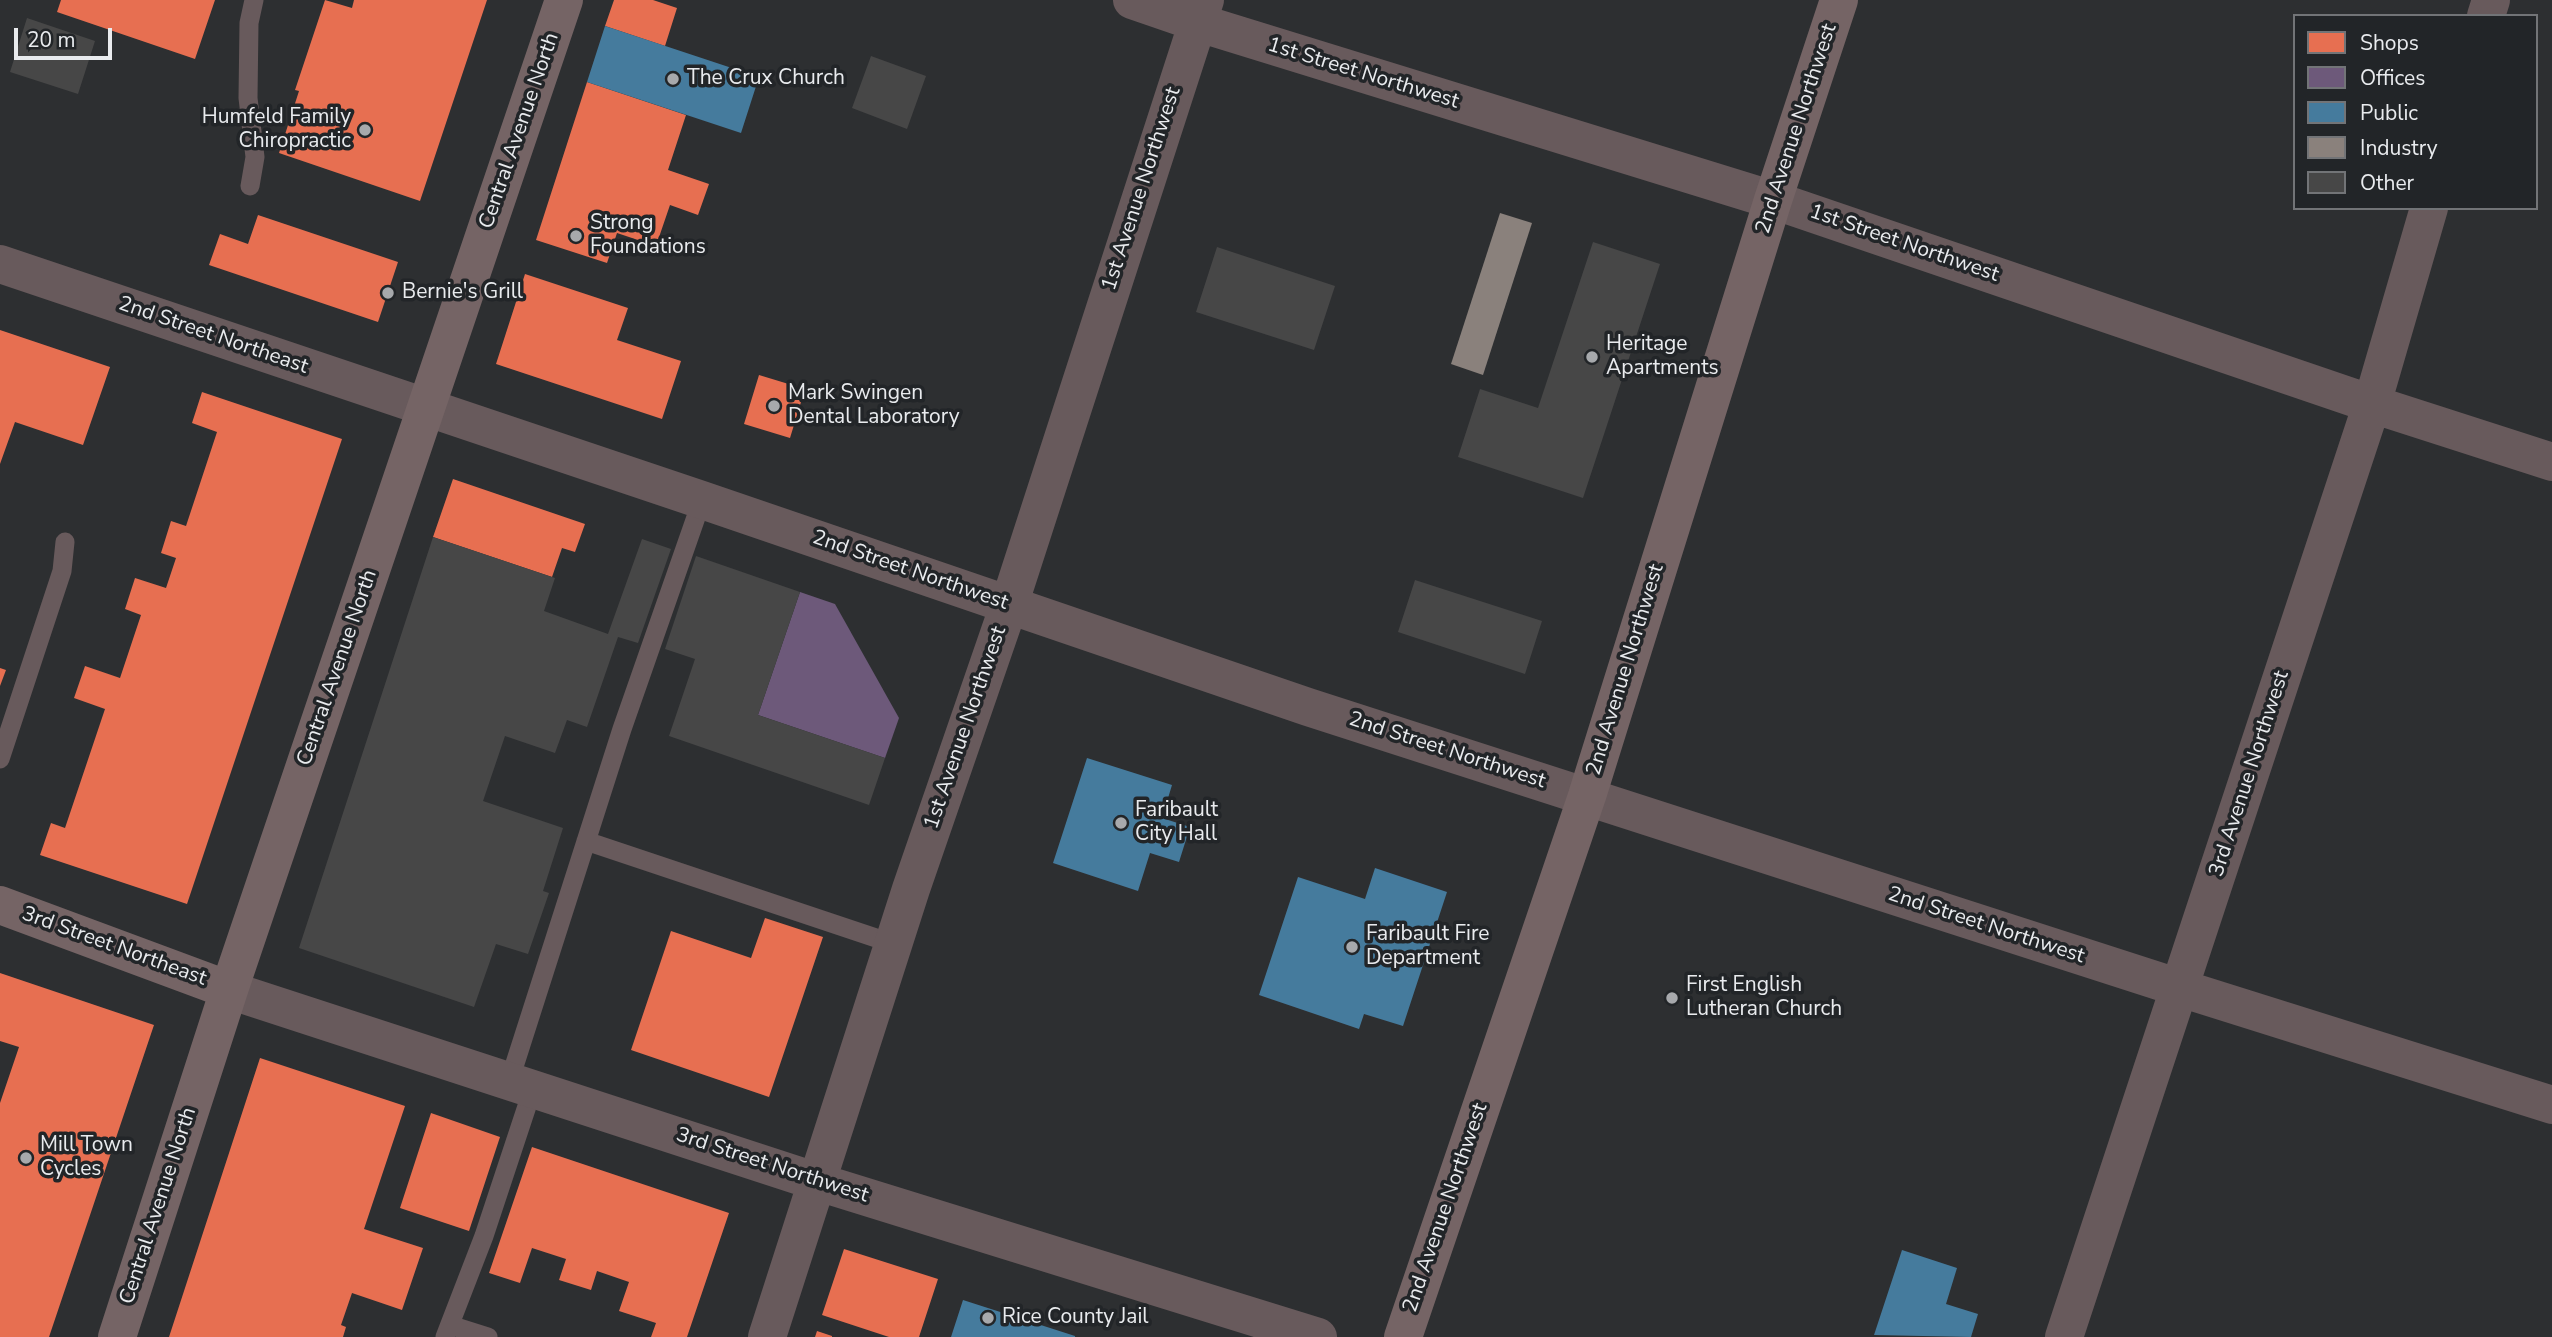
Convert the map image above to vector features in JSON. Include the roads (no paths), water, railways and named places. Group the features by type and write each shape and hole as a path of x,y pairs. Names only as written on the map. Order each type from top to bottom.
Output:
{"street":[{"name":"Central Avenue North","path":"117,1337 229,990 564,0"},
{"name":"1st Street Northwest","path":"1132,0 1200,11 2552,462"},
{"name":"2nd Avenue Northwest","path":"1403,1337 1587,796 1773,200 1839,0"},
{"name":"1st Avenue Northwest","path":"767,1337 894,944 1009,605 1200,11"},
{"name":"3rd Avenue Northwest","path":"2064,1337 2372,404 2428,210"},
{"name":"2nd Street Northeast","path":"0,264 427,408"},
{"name":"2nd Street Northwest","path":"427,408 1308,707 2552,1105"},
{"name":"3rd Street Northeast","path":"0,905 229,990"},
{"name":"3rd Street Northwest","path":"229,990 818,1182 1318,1337"}],"lane":[{"path":"250,186 255,157 248,98 249,23 254,0"},
{"path":"488,1337 448,1331 484,1236 521,1084 586,841 702,500"},
{"path":"0,759 62,570 65,542"},
{"path":"586,841 894,944"}],"place":[{"name":"The Crux Church","path":"673,79"},
{"name":"Humfeld Family Chiropractic","path":"365,130"},
{"name":"Strong Foundations","path":"576,236"},
{"name":"Bernie's Grill","path":"388,293"},
{"name":"Heritage Apartments","path":"1592,357"},
{"name":"Mark Swingen Dental Laboratory","path":"774,406"},
{"name":"Faribault City Hall","path":"1121,823"},
{"name":"Faribault Fire Department","path":"1352,947"},
{"name":"First English Lutheran Church","path":"1672,998"},
{"name":"Mill Town Cycles","path":"26,1158"},
{"name":"Rice County Jail","path":"988,1318"}]}
